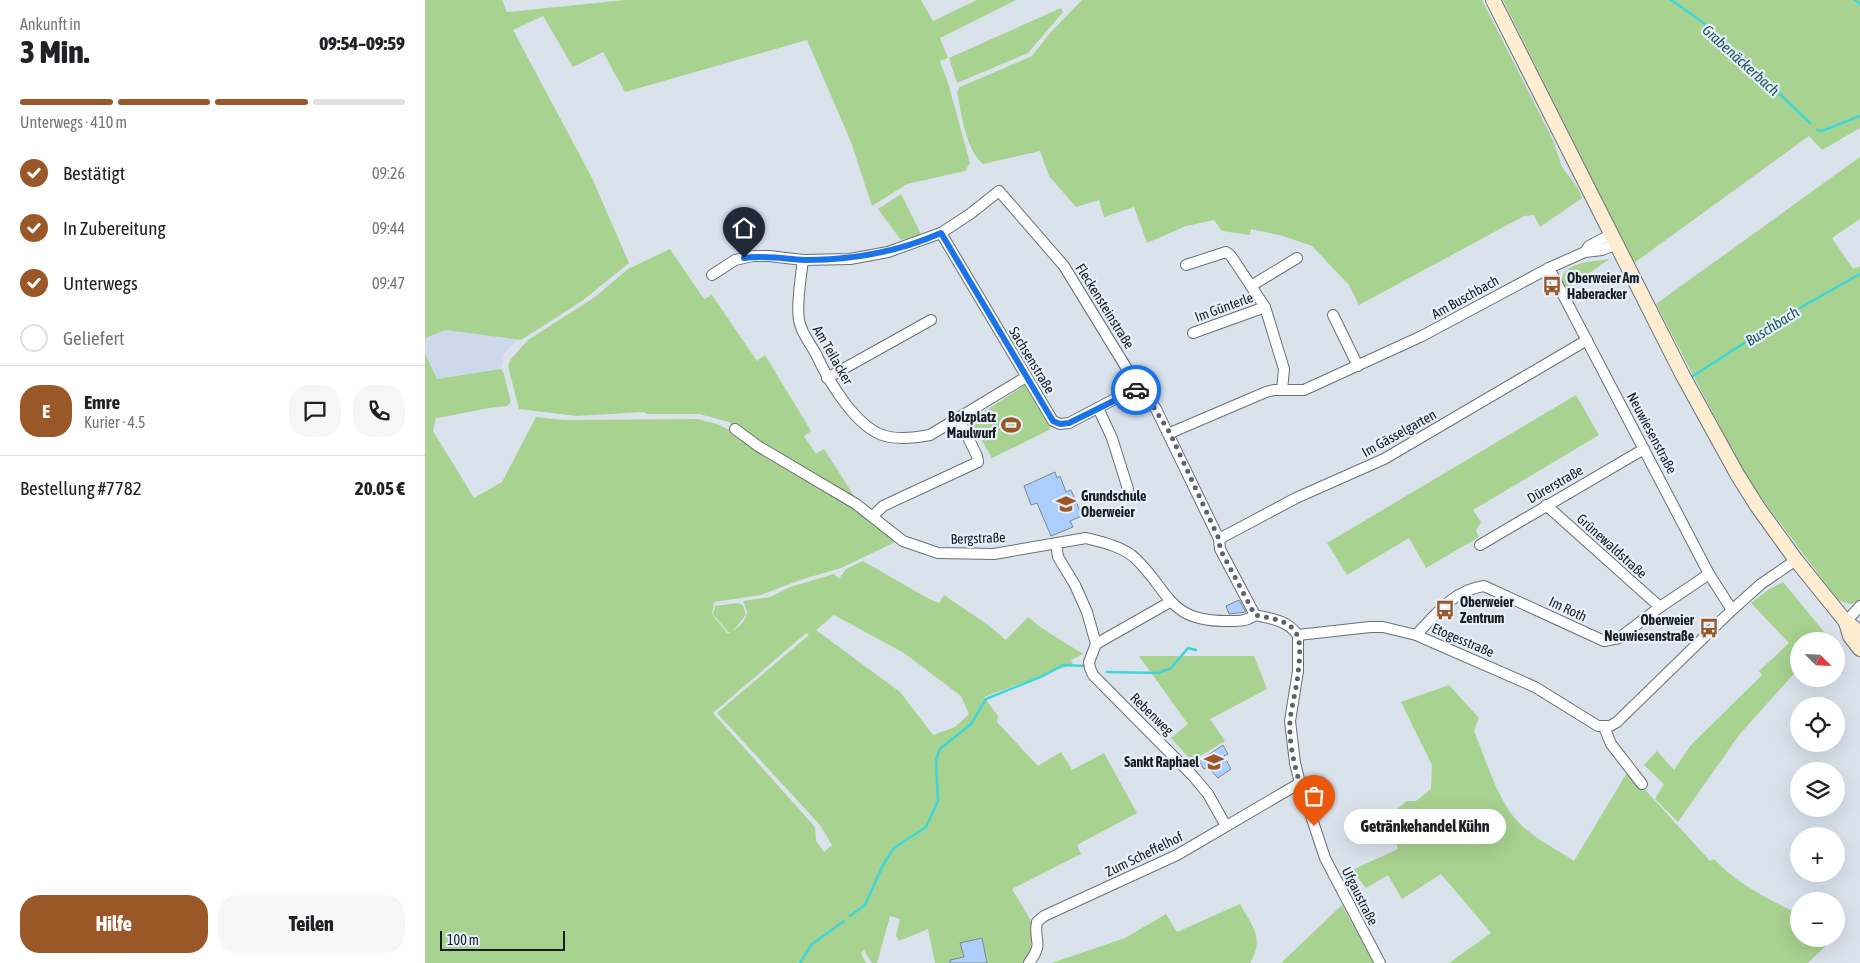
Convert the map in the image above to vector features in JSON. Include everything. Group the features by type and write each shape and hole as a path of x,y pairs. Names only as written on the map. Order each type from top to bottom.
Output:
{"main road":[{"path":"1493,0 1684,376 1737,474 1757,506 1797,560 1846,622 1860,632"},
{"path":"1846,622 1850,636 1860,649"}],"street":[{"name":"Fleckensteinstraße","path":"941,233 999,191 1064,266 1135,382 1137,389 1144,392 1170,433 1219,539 1220,549 1255,615"},
{"path":"713,275 735,260 744,258 769,256 803,260 850,259 888,252 941,233"},
{"name":"Sachsenstraße","path":"941,233 1053,421 1060,424 1069,423 1137,389"},
{"name":"Am Buschbach","path":"1170,433 1266,392 1304,390 1421,336 1549,268 1585,252 1589,246 1615,239"},
{"name":"Im Günterle","path":"1186,266 1226,252 1231,256 1265,307 1284,369 1282,390"},
{"name":"Im Günterle","path":"1251,286 1297,258"},
{"name":"Am Teilacker","path":"803,260 798,319 802,332 813,348 827,378 864,426 879,434 892,438 913,438 930,435 1026,377"},
{"name":"Neuwiesenstraße","path":"1549,268 1709,574 1732,610"},
{"name":"Im Günterle","path":"1193,333 1265,307"},
{"path":"1333,315 1358,366"},
{"path":"827,378 931,320"},
{"name":"Im Gässelgarten","path":"1219,539 1296,498 1384,458 1587,340"},
{"path":"1098,408 1112,438 1128,489"},
{"path":"873,516 883,506 978,462 977,456 959,419"},
{"name":"Bergstraße","path":"735,429 758,446 873,516 903,541 938,552 995,554 1087,538 1126,552 1135,558 1169,602 1182,611 1200,619 1214,621 1249,620 1255,615"},
{"name":"Dürerstraße","path":"1481,545 1644,449"},
{"name":"Grünewaldstraße","path":"1546,505 1660,607"},
{"path":"1056,542 1058,557 1075,585 1087,612 1096,644 1169,602"},
{"path":"1642,784 1611,744 1604,727 1617,722 1761,584 1797,560"},
{"name":"Im Roth","path":"1416,635 1453,598 1474,587 1483,586 1604,641 1619,638 1660,607 1709,574"},
{"path":"1846,622 1860,606"},
{"path":"1255,615 1284,622 1298,634"},
{"path":"1846,622 1860,619"},
{"name":"Etogesstraße","path":"1298,634 1370,627 1416,635 1535,687 1593,723 1604,727"},
{"name":"Ufgaustraße","path":"1298,634 1298,671 1290,721 1295,763 1325,858 1380,963"},
{"name":"Rebenweg","path":"1096,644 1089,662 1089,668 1093,675 1209,794 1226,826"},
{"name":"Zum Scheffelhof","path":"1029,963 1037,952 1039,944 1035,930 1037,922 1044,916 1177,855 1300,783"}],"shaded area":[{"path":"446,330 518,339 504,354 501,369 437,379 425,353 425,338"}],"green space":[{"path":"425,0 502,0 507,12 625,0 921,0 933,21 977,0 1016,0 940,38 948,58 940,61 949,86 970,163 965,171 907,184 872,206 851,142 807,40 625,92 603,52 573,67 543,16 513,30 592,178 629,263 582,301 521,340 446,330 425,338"},
{"path":"1082,0 1482,0 1553,140 1562,167 1578,188 1582,198 1540,227 1534,215 1524,216 1359,305 1349,285 1312,246 1283,236 1251,229 1250,235 1222,231 1214,220 1186,226 1147,243 1134,207 1104,217 1099,200 1076,207 1049,176 1040,151 983,164 972,149 965,131 957,92 960,87 1032,56 1050,33"},
{"path":"1503,0 1860,0 1860,128 1822,150 1809,136 1634,263"},
{"path":"1061,8 1063,12 1028,53 957,83 949,58"},
{"path":"1860,157 1860,219 1832,238 1853,269 1860,266 1860,601 1850,604 1838,600 1748,480 1656,304"},
{"path":"901,194 921,234 901,240 878,209"},
{"path":"670,249 704,299 712,295 757,361 765,355 811,431 804,436 816,454 824,449 858,502 764,447 729,422 699,414 646,414 644,412 577,416 519,409 508,366 511,359 528,340 595,297 628,269"},
{"path":"1609,259 1566,289 1561,282 1563,275 1573,266"},
{"path":"425,353 437,379 501,369 503,371 511,402 507,406 436,417 433,431 474,498 502,482 536,417 564,420 697,419 717,424 731,431 840,499 839,501 867,514 895,540 893,543 841,568 800,580 761,595 714,602 712,614 727,633 737,628 745,619 747,610 743,601 770,597 790,587 834,574 839,579 846,569 863,561 929,599 939,603 944,595 988,625 1006,640 1028,617 1040,627 1083,654 1071,660 1073,664 984,697 998,716 997,722 1038,766 1061,752 1072,770 1104,753 1137,813 1077,845 1081,854 1012,889 1033,924 1036,946 1026,963 935,963 928,929 899,941 896,936 900,919 890,916 877,963 872,963 864,950 861,953 866,963 425,963","holes":["834,615 904,653 961,696 969,714 955,727 933,735 900,692 816,630","806,633 809,635 717,713 820,825 832,845 824,852 816,841 815,827 713,713"]},
{"name":"Bolzplatz Maulwurf","path":"1025,385 1051,429 992,458 970,421"},
{"path":"1576,395 1599,435 1473,510 1481,522 1476,530 1479,537 1426,568 1409,538 1347,575 1327,543"},
{"path":"1783,582 1824,632 1790,632 1790,678 1739,735 1678,822 1655,799 1664,784 1644,765 1657,751 1674,770 1691,745 1762,675 1759,671 1789,643 1751,603 1768,590"},
{"path":"738,603 743,605 746,615 732,632 728,632 713,614 715,606"},
{"path":"1139,656 1254,656 1267,689 1210,719 1225,741 1192,761 1171,738 1188,724"},
{"path":"1449,685 1479,718 1474,731 1494,783 1510,812 1523,827 1574,861 1628,771 1710,861 1714,859 1732,876 1765,897 1790,910 1790,947 1825,947 1808,963 1449,963 1491,933 1441,874 1402,899 1388,875 1366,888 1352,870 1398,849 1387,817 1407,801 1416,801 1431,789 1432,765 1401,702"},
{"path":"1240,904 1257,939 1250,963 1052,963 1125,938 1166,914 1177,932"},
{"path":"1342,905 1374,963 1281,963"}],"building":[{"name":"Grundschule Oberweier","path":"1055,472 1057,478 1060,476 1066,492 1071,490 1082,516 1070,521 1073,527 1051,536 1037,503 1031,505 1024,486"},
{"path":"1239,600 1246,612 1229,614 1226,606"},
{"name":"Sankt Raphael","path":"1223,745 1228,754 1224,756 1231,769 1218,778 1208,767 1204,769 1199,761"},
{"path":"982,938 987,963 950,963 950,960 964,957 960,943"}],"waterway":[{"name":"Grabenäckerbach","path":"1671,0 1701,21 1733,49 1810,123"},
{"path":"1855,0 1860,4"},
{"name":"Grabenäckerbach","path":"1817,130 1822,131 1860,116"},
{"name":"Buschbach","path":"1690,378 1789,314 1860,274"},
{"path":"1107,672 1158,673 1171,668 1188,648 1196,650"},
{"path":"850,916 865,905 883,865 894,848 926,827 938,801 936,760 940,749 971,724 986,699 1045,675 1063,665 1085,666"},
{"path":"800,963 811,945 844,921"}],"way so far":[{"path":"1136,390 1144,392 1157,409 1170,433 1219,539 1220,549 1255,615 1284,622 1298,634 1298,671 1290,721 1295,763 1314,826"}],"place":[{"name":"Oberweier Am Haberacker","path":"1552,286"},
{"name":"Bolzplatz Maulwurf","path":"1011,425"},
{"name":"Grundschule Oberweier","path":"1066,504"},
{"name":"Oberweier Zentrum","path":"1445,610"},
{"name":"Oberweier Neuwiesenstraße","path":"1709,628"},
{"name":"Sankt Raphael","path":"1214,762"},
{"name":"Getränkehandel Kühn","path":"1314,826"}],"route":[{"path":"744,258 769,256 803,260 850,259 888,252 941,233 1053,421 1060,424 1069,423 1128,392 1136,390"}]}
